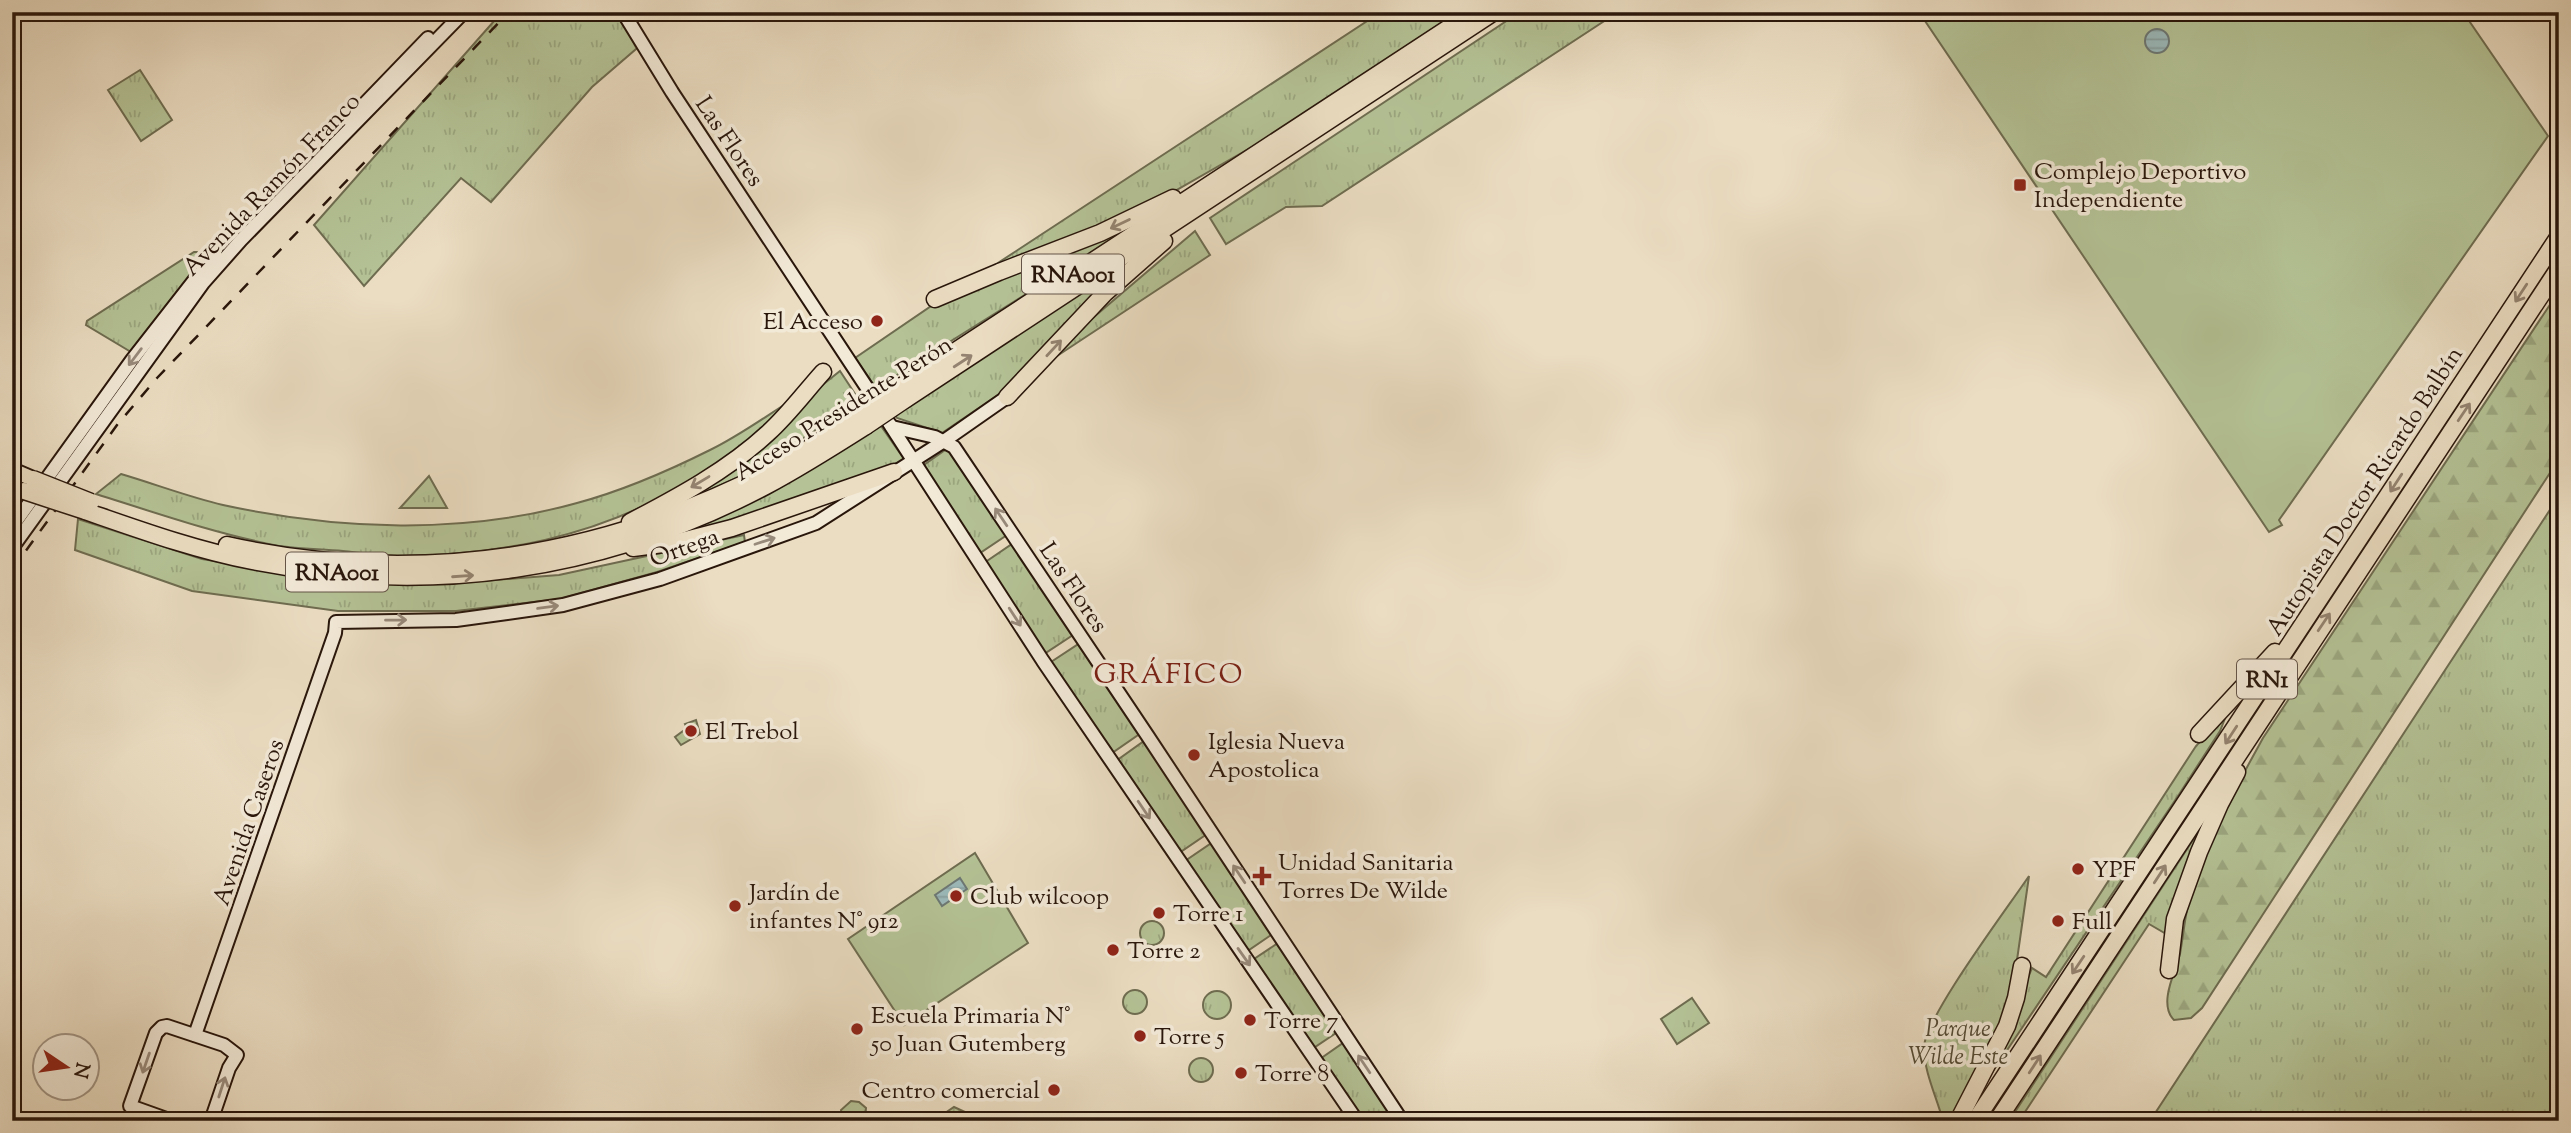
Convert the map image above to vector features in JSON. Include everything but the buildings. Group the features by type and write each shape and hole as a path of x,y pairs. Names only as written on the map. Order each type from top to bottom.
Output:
{"highway":[{"name":"Acceso Presidente Perón","path":"23,486 198,538 252,550 346,562 459,563 591,548 736,487 861,422 1247,160 1473,12"},
{"name":"Acceso Presidente Perón","path":"903,393 1238,181 1494,12"},
{"path":"934,299 1100,233 1247,160"},
{"path":"1007,397 1147,254 1238,181"},
{"name":"Autopista Doctor Ricardo Balbín","path":"1975,1121 2559,236"},
{"name":"Autopista Doctor Ricardo Balbín","path":"1997,1121 2559,268"},
{"path":"591,548 729,465 768,433 823,372"},
{"path":"591,548 702,536 894,472"},
{"path":"2199,734 2282,644 2300,629"},
{"path":"2169,970 2175,919 2199,852 2220,804 2304,653"},
{"path":"1958,1121 2007,1026 2017,998 2022,966"}],"main road":[{"path":"12,470 23,486"}],"street":[{"name":"Avenida Ramón Franco","path":"93,426 200,273 452,12"},
{"name":"Avenida Ramón Franco","path":"93,426 217,267 464,12"},
{"name":"Las Flores","path":"623,12 672,92 873,397"},
{"name":"Ortega","path":"336,622 456,620 563,605 660,579 801,529 831,514 1007,397"},
{"path":"944,441 890,423 1177,860 1357,1121"},
{"path":"12,527 93,426"},
{"name":"Las Flores","path":"944,441 954,447 1022,547 1402,1121"},
{"path":"12,548 68,460"},
{"name":"Avenida Caseros","path":"195,1035 274,813 335,633 336,622"},
{"path":"168,1120 130,1106 156,1033 167,1026 224,1045 237,1055 229,1068 211,1121"}],"green space":[{"path":"502,12 620,12 643,43 592,87 491,202 461,178 364,286 314,225"},
{"path":"1381,12 1458,12 1266,139 1166,196 975,278"},
{"path":"1520,12 1618,12 1322,206 1286,207 1226,244 1210,218"},
{"path":"1919,12 2463,12 2548,136 2279,520 2282,525 2269,532"},
{"path":"140,70 172,120 141,141 108,90"},
{"path":"1143,221 876,388 855,358 943,298"},
{"path":"1195,231 1210,255 1054,358 1054,351"},
{"path":"1154,240 998,395 942,433 897,418 895,415"},
{"path":"197,252 200,258 197,268 131,352 86,325 87,321"},
{"path":"2559,291 2559,459 2202,1008 2191,1018 2174,1020 2167,1006 2168,997 2180,954 2190,898 2206,851 2233,794 2263,738"},
{"path":"840,371 859,400 761,467 665,510"},
{"path":"787,403 750,441 691,481 611,520 545,540 511,547 442,555 398,556 279,546 164,516 96,494 121,474 223,505 311,520 400,525 490,520 577,503 645,480 720,445"},
{"path":"881,426 904,459 882,474 730,524 669,536 763,491"},
{"path":"948,448 1007,535 980,553 921,467"},
{"path":"429,476 447,508 400,508"},
{"path":"2559,496 2559,1121 2150,1121"},
{"path":"78,519 202,559 339,581 442,584 559,575 744,535 745,542 657,572 560,599 456,611 338,611 192,591 75,550"},
{"path":"1012,544 1073,635 1044,654 984,563"},
{"path":"1080,643 1141,733 1112,753 1051,662"},
{"path":"2228,711 2220,731 2178,796 1987,1080 2032,968 2046,977 2196,746"},
{"name":"El Trebol","path":"696,720 700,734 681,745 675,737 687,728 685,724"},
{"path":"1144,741 1207,834 1179,853 1116,761"},
{"path":"2210,814 2168,935 2149,924 2019,1121 2009,1121"},
{"path":"1213,842 1274,933 1246,952 1185,861"},
{"name":"Club wilcoop","path":"975,853 1028,943 904,1025 848,939"},
{"name":"Parque Wilde Este","path":"2029,876 2012,995 1976,1078 1949,1121 1943,1121 1926,1066 1924,1048 1927,1034 1952,989"},
{"path":"1152,921 1161,924 1164,933 1161,942 1152,945 1143,942 1140,933 1143,924"},
{"path":"1278,943 1339,1031 1312,1049 1251,961"},
{"path":"1135,990 1144,993 1147,1002 1144,1011 1135,1014 1126,1011 1123,1002 1126,993"},
{"path":"1217,991 1227,995 1231,1005 1227,1015 1217,1019 1207,1015 1203,1005 1207,995"},
{"path":"1692,998 1709,1023 1677,1044 1661,1019"},
{"path":"1343,1043 1396,1121 1362,1121 1320,1059"},
{"path":"1201,1058 1210,1061 1213,1070 1210,1079 1201,1082 1192,1079 1189,1070 1192,1061"},
{"path":"851,1101 859,1102 866,1108 865,1121 843,1121 841,1110"},
{"path":"954,1107 965,1112 967,1121 943,1121 945,1113"}],"water":[{"path":"2157,29 2166,32 2169,41 2166,50 2157,53 2148,50 2145,41 2148,32"},
{"path":"960,878 967,889 942,906 935,895"}],"railway":[{"path":"12,570 117,425 157,378 509,12"}],"place":[{"name":"Complejo Deportivo Independiente","path":"2020,185"},
{"name":"El Acceso","path":"877,321"},
{"name":"El Trebol","path":"691,731"},
{"name":"Iglesia Nueva Apostolica","path":"1194,755"},
{"name":"YPF","path":"2078,869"},
{"name":"Unidad Sanitaria Torres De Wilde","path":"1262,876"},
{"name":"Club wilcoop","path":"956,896"},
{"name":"Jardín de infantes N° 912","path":"735,906"},
{"name":"Torre 1","path":"1159,913"},
{"name":"Full","path":"2058,921"},
{"name":"Torre 2","path":"1113,950"},
{"name":"Torre 7","path":"1250,1020"},
{"name":"Escuela Primaria N° 50 Juan Gutemberg","path":"857,1029"},
{"name":"Torre 5","path":"1140,1036"},
{"name":"Torre 8","path":"1241,1073"},
{"name":"Centro comercial","path":"1054,1090"}],"district":[{"name":"GRÁFICO","path":"1169,673"}]}
